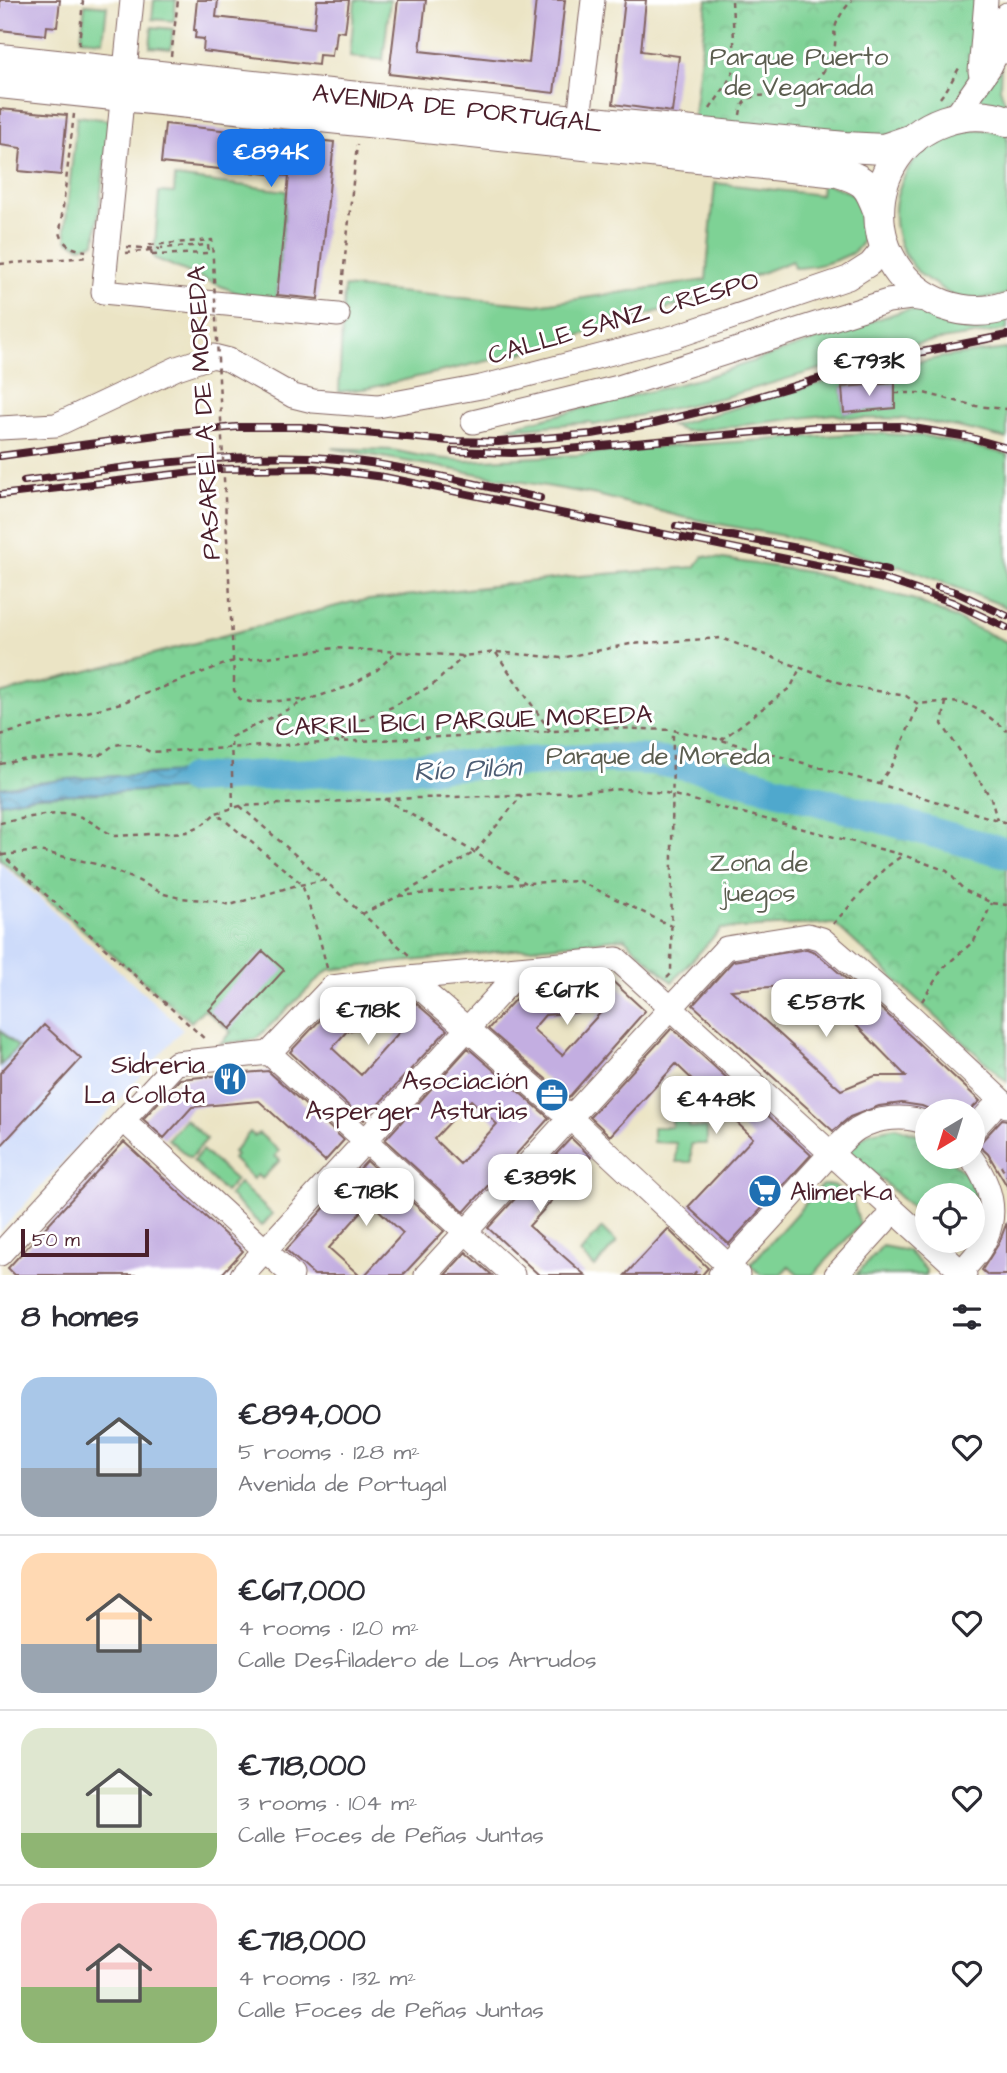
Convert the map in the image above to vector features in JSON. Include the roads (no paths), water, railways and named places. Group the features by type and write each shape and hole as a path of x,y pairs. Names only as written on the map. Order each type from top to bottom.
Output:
{"main road":[{"name":"AVENIDA DE PORTUGAL","path":"0,59 123,84 577,132 838,172 857,177 870,188 878,210"},
{"name":"AVENIDA DE PORTUGAL","path":"0,83 76,91 123,84"},
{"path":"1007,121 947,108 933,125 899,153 888,170 878,210 884,247 894,267 921,292 955,309 979,312 1007,306"},
{"name":"AVENIDA DE PORTUGAL","path":"577,132 884,149 913,139"}],"street":[{"path":"132,0 103,292 338,316"},
{"path":"577,132 593,0"},
{"path":"978,85 986,0"},
{"path":"1007,14 1004,38 1007,65"},
{"path":"947,108 978,85 1004,38"},
{"name":"CALLE SANZ CRESPO","path":"0,428 55,425 177,368 213,356 229,360 293,396 363,407 481,387 677,336 856,274 870,264 884,247"},
{"path":"856,274 888,276 921,292"},
{"path":"472,422 619,387 888,301 911,298 921,292"},
{"path":"426,1275 726,948 808,935 822,939 910,1015 999,1108 985,1120"},
{"path":"0,1254 176,1063 270,1053 332,987 617,959 670,1008 836,1149 964,1271 984,1244 991,1223 992,1197 979,1169"},
{"path":"242,1275 523,968"},
{"path":"416,978 419,987 569,1119 729,1272 836,1149 859,1128 889,1118 915,1119"},
{"path":"270,1053 513,1275"},
{"path":"133,1129 292,1275"},
{"path":"836,1275 884,1222"}],"water":[{"path":"228,769 229,787 37,796 0,803 0,788 69,779"}],"waterway":[{"name":"Río Pilón","path":"191,779 605,758 650,760 704,769 1007,853"}],"railway":[{"path":"0,456 236,427 300,427 450,441 498,442 592,434 654,423 743,401 882,360 1007,335"},
{"path":"453,451 512,453 814,427 901,426 968,437 1007,448"},
{"path":"24,481 131,466 202,460 310,457 397,467 540,498"},
{"path":"0,495 218,469 314,468 384,477 880,578 952,602 1007,628"},
{"path":"676,526 798,548 888,570"},
{"path":"938,587 956,592 1007,616"}],"place":[{"name":"Sidreria La Collota","path":"230,1079"},
{"name":"Asociación Asperger Asturias","path":"552,1095"},
{"name":"Alimerka","path":"765,1191"}],"park label":[{"name":"Parque Puerto de Vegarada","path":"799,71"},
{"name":"Parque de Moreda","path":"658,755"},
{"name":"Zona de juegos","path":"759,877"}]}
